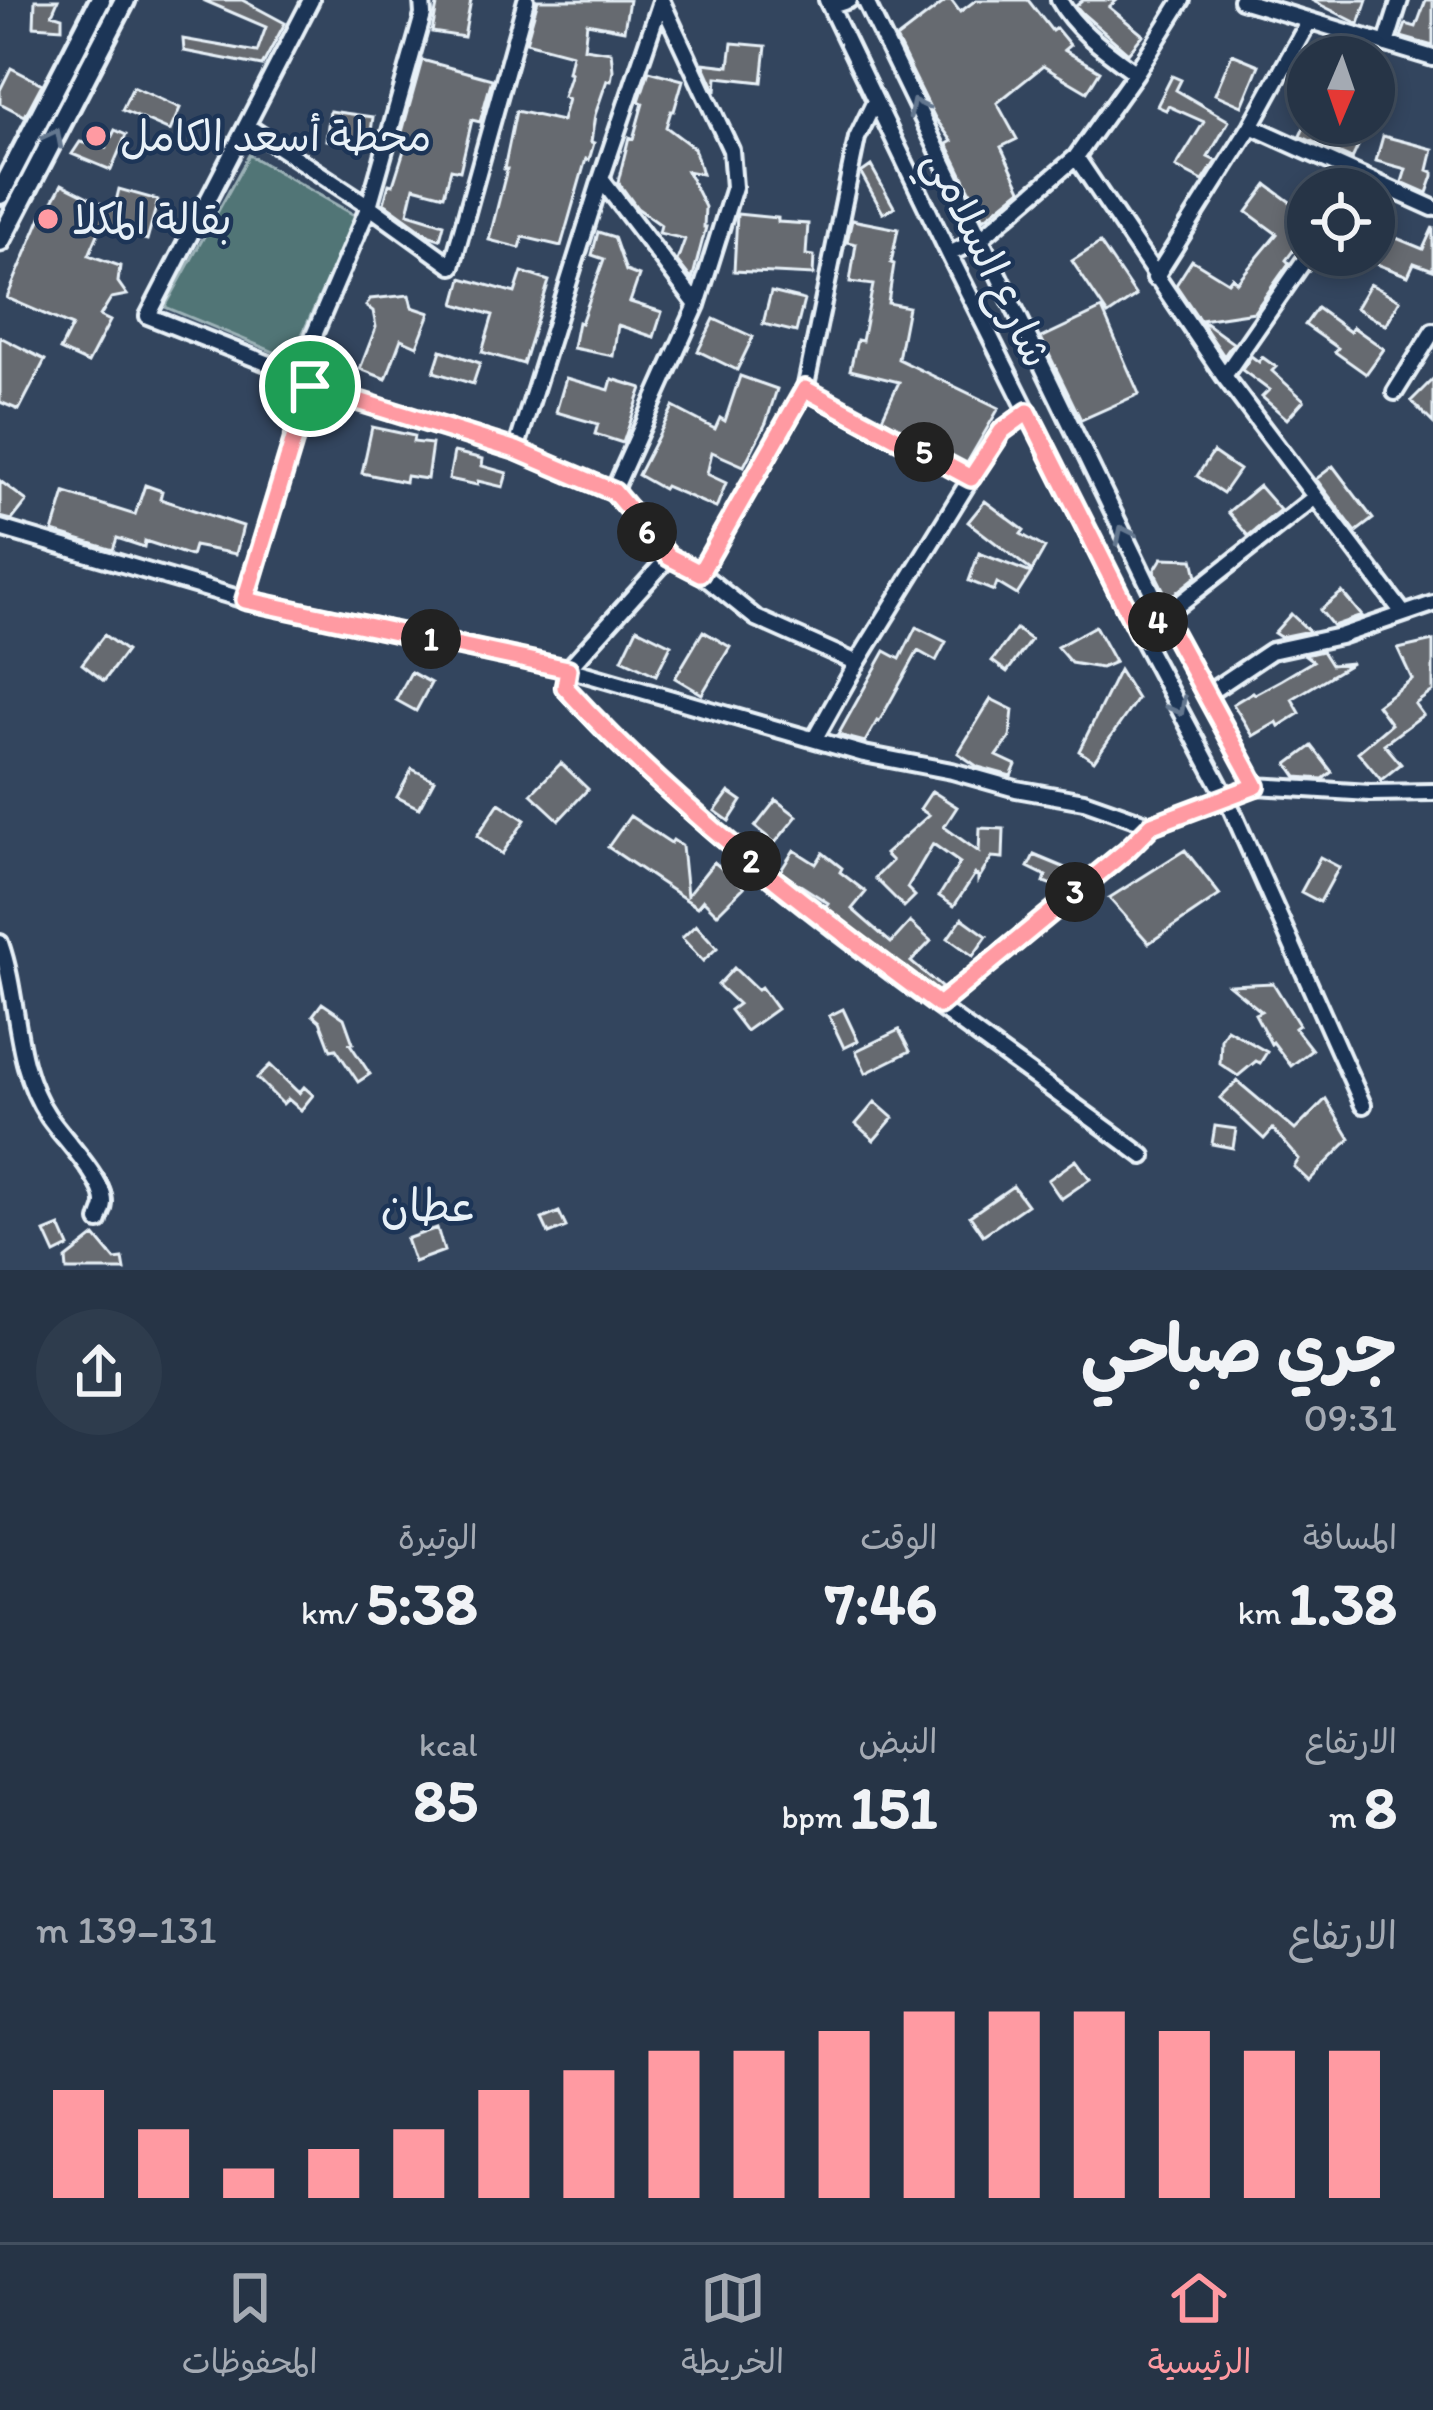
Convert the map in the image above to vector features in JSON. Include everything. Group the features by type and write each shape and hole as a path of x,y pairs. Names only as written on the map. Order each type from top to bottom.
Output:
{"main road":[{"path":"0,194 100,0"},
{"path":"0,241 125,0"},
{"path":"55,90 74,100"}],"street":[{"path":"297,374 369,206 423,16 422,0"},
{"path":"247,126 452,266 526,0"},
{"path":"516,450 661,0"},
{"path":"614,492 697,305 734,187 731,150 661,0"},
{"path":"829,3 849,0"},
{"name":"شارع السلامي","path":"866,0 1164,617 1256,786"},
{"path":"1058,0 1095,42 1136,73"},
{"path":"949,254 980,238 1076,157 1182,0"},
{"path":"1241,0 1359,36"},
{"path":"1389,36 1400,0"},
{"path":"308,1 148,316 297,374 310,386 516,450 614,492 669,557 700,573 756,618 857,663"},
{"name":"شارع السلامي","path":"829,3 949,254 1226,799 1364,1105"},
{"path":"1155,278 1251,126 1309,21"},
{"path":"1395,47 1433,58"},
{"path":"700,573 805,389 857,138 875,101"},
{"path":"1251,126 1330,168"},
{"path":"1076,157 1224,376 1402,613"},
{"path":"601,179 697,305"},
{"path":"1395,195 1433,208"},
{"path":"1224,376 1293,276"},
{"path":"1395,392 1433,331"},
{"path":"245,600 310,386"},
{"path":"805,389 971,478"},
{"path":"815,739 971,478 1002,431 1028,412"},
{"path":"1140,635 1315,497"},
{"path":"0,528 245,600 568,669 864,754 1084,801 1152,825"},
{"path":"669,557 568,669 565,687 610,737 776,883 1143,1156"},
{"path":"1207,694 1271,651 1340,636 1433,604"},
{"path":"939,1005 1152,825 1256,786 1433,792"},
{"path":"0,944 22,1060 46,1114 100,1189 104,1203 98,1221"}],"green space":[{"path":"249,155 356,216 291,359 165,307"}],"building":[{"path":"35,0 58,0 52,14 62,17 62,28 34,26"},
{"path":"203,0 242,0 285,23 262,66 184,51 183,39 257,52 266,27"},
{"path":"438,0 471,0 464,37 432,32"},
{"path":"538,0 629,0 624,30 587,23 584,48 611,52 613,70 595,115 594,143 561,246 523,237 520,248 489,240 516,111 562,121 571,73 572,54 526,42"},
{"path":"947,0 960,12 976,0 1028,0 1052,31 1056,28 1070,45 1064,50 1100,71 1087,92 1043,66 997,103 1017,139 1001,147 1021,189 984,219 947,144 952,141 935,118 896,39"},
{"path":"1083,0 1117,0 1109,7 1143,35 1128,53 1076,6"},
{"path":"1311,0 1367,0 1359,24"},
{"path":"1426,0 1433,0 1433,46 1401,37 1406,24 1416,27"},
{"path":"732,43 766,46 762,82 717,77 716,92 703,63 729,66"},
{"path":"1232,54 1259,65 1242,106 1215,94"},
{"path":"422,60 492,79 480,122 472,120 460,171 451,169 444,195 414,187 408,213 444,224 440,239 384,203 406,144 399,143"},
{"path":"11,68 42,84 25,116 0,103 0,90"},
{"path":"649,71 683,80 666,127 694,148 702,174 687,171 705,207 706,227 692,280 677,261 685,239 659,233 661,225 637,208 618,182"},
{"path":"1172,76 1181,80 1176,90 1229,121 1208,157 1216,161 1203,181 1176,167 1204,122 1157,106"},
{"path":"133,87 180,108 170,131 122,110"},
{"path":"330,111 373,117 369,146 326,140"},
{"path":"115,130 126,135 111,170 72,154 80,142 106,148"},
{"path":"1395,139 1433,149 1428,170 1433,176 1427,193 1402,182 1406,169 1376,161 1381,144 1395,144"},
{"path":"1318,144 1359,144 1352,159"},
{"path":"871,166 894,207 883,213 861,173"},
{"path":"62,184 114,210 119,189 158,200 147,240 101,227 89,255 120,266 118,282 127,295 111,298 100,316 110,321 88,363 60,350 72,326 7,298 44,210 47,212"},
{"path":"1267,185 1287,200 1287,266 1254,312 1201,320 1233,343 1224,356 1176,285 1192,260 1228,282 1232,277 1237,282 1277,234 1247,212"},
{"path":"737,214 808,224 806,255 814,256 813,275 734,271"},
{"path":"852,220 898,229 888,303 908,307 898,359 999,408 967,463 882,418 899,382 850,370 857,340 862,341 873,285 850,282 856,244 847,242"},
{"path":"1433,227 1433,270 1414,263 1408,276 1395,271 1395,237 1423,249"},
{"path":"598,232 614,237 626,271 639,276 630,302 662,312 654,337 618,325 613,356 573,348 578,322 604,259 592,255"},
{"path":"1100,243 1136,296 1108,315 1072,261"},
{"path":"522,272 549,281 523,364 482,352 493,315 455,304 462,278 515,293"},
{"path":"1370,284 1400,300 1386,325 1356,308"},
{"path":"771,292 804,300 796,332 763,324"},
{"path":"409,295 412,307 430,313 417,346 401,339 386,379 360,369 376,327 373,311 366,306 370,299"},
{"path":"1317,308 1384,349 1366,374 1305,325"},
{"path":"1102,309 1139,394 1081,420 1041,338"},
{"path":"714,319 753,337 737,370 698,351"},
{"path":"0,337 45,360 19,410 0,402"},
{"path":"441,350 480,363 473,384 434,372"},
{"path":"1251,356 1276,367 1272,371 1304,400 1287,419 1262,397 1269,390 1242,370"},
{"path":"740,376 777,389 744,466 712,452 707,474 726,483 716,508 638,475 673,407 715,429 720,418 725,421"},
{"path":"566,378 609,390 612,379 642,388 623,443 595,434 598,424 556,412"},
{"path":"1433,379 1433,423 1411,401"},
{"path":"372,427 432,444 427,479 406,476 405,482 362,473"},
{"path":"454,452 483,459 482,466 507,473 503,487 449,479"},
{"path":"1213,452 1239,470 1223,493 1197,476"},
{"path":"1333,466 1373,519 1356,532 1316,479"},
{"path":"0,481 27,501 12,520 0,517"},
{"path":"145,485 162,491 160,499 243,526 236,554 194,546 191,556 145,541 144,547 117,538 113,550 53,532 65,493 135,515"},
{"path":"1259,486 1280,510 1248,536 1228,512"},
{"path":"985,501 1024,530 1021,534 1045,548 1032,571 968,522"},
{"path":"979,553 1031,573 1017,595 997,583 994,591 969,581"},
{"path":"1162,558 1193,559 1197,576 1168,599 1154,571"},
{"path":"1342,592 1362,616 1333,626 1320,610"},
{"path":"1291,614 1309,631 1280,637 1274,633"},
{"path":"1095,626 1115,662 1101,668 1071,663 1057,647"},
{"path":"916,627 946,642 936,661 918,651 865,742 838,735 885,651 900,659"},
{"path":"637,628 671,645 656,675 622,659"},
{"path":"1016,629 1031,640 1007,672 992,661"},
{"path":"703,631 730,647 702,694 675,678"},
{"path":"104,635 126,651 104,681 82,664"},
{"path":"1433,641 1433,691 1415,704 1423,715 1384,744 1401,764 1381,780 1358,752 1391,724 1377,705 1412,679 1398,649"},
{"path":"1322,651 1331,665 1352,663 1292,699 1300,713 1253,736 1233,704 1313,661 1305,655"},
{"path":"1119,670 1137,699 1094,761 1079,751"},
{"path":"411,672 431,683 416,711 396,700"},
{"path":"991,699 1013,710 1010,738 997,756 1016,765 1011,776 978,767 958,753"},
{"path":"1312,746 1332,772 1323,779 1297,777 1288,764"},
{"path":"561,763 588,789 559,820 531,794"},
{"path":"412,769 434,780 419,808 397,797"},
{"path":"932,791 957,807 944,827 979,852 980,828 1004,829 1003,858 992,857 954,906 939,896 960,863 933,844 907,888 915,896 904,907 875,878 892,861 885,854 929,815 920,809"},
{"path":"729,792 742,801 729,821 715,811"},
{"path":"776,800 797,816 775,843 755,827"},
{"path":"499,803 525,820 502,854 477,836"},
{"path":"630,816 682,846 687,896 714,862 744,887 717,914 703,900 697,907 608,847"},
{"path":"794,850 816,864 823,853 842,868 840,872 866,892 852,909 891,943 910,922 931,941 911,962 942,988 937,992 825,907 828,903 780,872"},
{"path":"1185,850 1220,895 1149,943 1109,898"},
{"path":"1034,855 1068,869 1061,888 1044,882 1046,876 1028,867"},
{"path":"1320,857 1339,867 1320,902 1301,892"},
{"path":"962,918 987,936 973,956 948,938"},
{"path":"696,925 717,948 703,961 682,938"},
{"path":"734,968 757,990 761,987 777,1009 746,1031 730,1010 738,1004 718,985"},
{"path":"1273,983 1299,1025 1295,1028 1312,1050 1291,1066 1271,1044 1255,1014 1261,1011 1229,985"},
{"path":"322,1003 344,1018 350,1044 370,1074 358,1082 336,1049 331,1050 313,1015"},
{"path":"843,1009 858,1041 844,1048 829,1016"},
{"path":"1227,1029 1267,1052 1260,1063 1256,1061 1238,1076 1220,1064 1221,1039"},
{"path":"899,1030 910,1051 866,1073 856,1051"},
{"path":"270,1065 299,1093 304,1087 313,1095 301,1110 288,1099 283,1104 257,1078"},
{"path":"1237,1081 1295,1130 1326,1099 1350,1139 1309,1181 1294,1167 1299,1159 1273,1129 1264,1139 1220,1098"},
{"path":"875,1102 893,1118 874,1140 856,1124"},
{"path":"1215,1126 1236,1129 1233,1148 1212,1144"},
{"path":"1076,1160 1090,1179 1061,1199 1048,1180"},
{"path":"1013,1186 1027,1205 983,1235 970,1216"},
{"path":"559,1212 566,1227 549,1234 542,1219"},
{"path":"60,1226 69,1247 55,1254 45,1232"},
{"path":"437,1228 444,1251 414,1262 406,1239"},
{"path":"95,1236 115,1260 123,1259 125,1270 67,1270 66,1259"}],"place":[{"name":"محطة أسعد الكامل","path":"96,136"},
{"name":"بقالة المكلا","path":"48,219"}],"district":[{"name":"عطان","path":"429,1205"}],"route":[{"path":"310,386 516,450 614,492 669,557 700,573 805,389 971,478 1002,431 1028,412 1140,635 1164,617 1256,786 1152,825 939,1005 776,883 610,737 565,687 568,669 245,600 310,386"}]}
